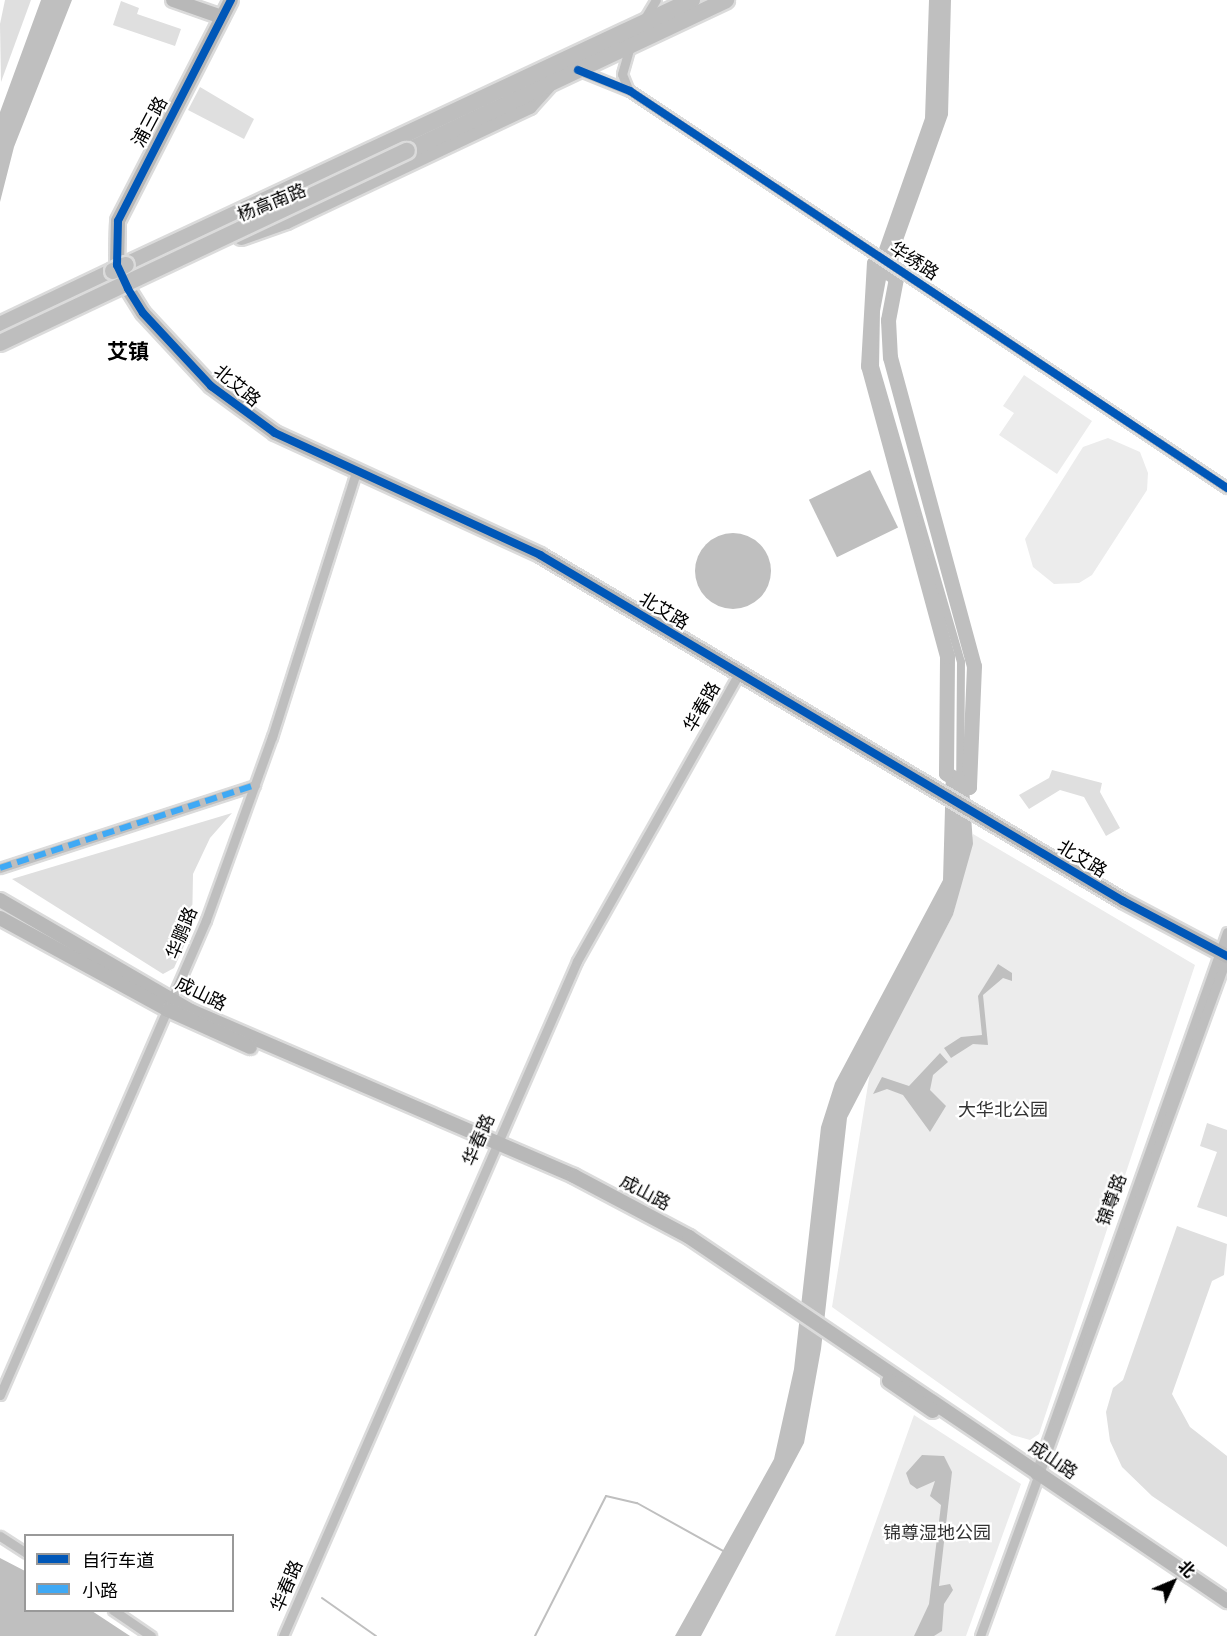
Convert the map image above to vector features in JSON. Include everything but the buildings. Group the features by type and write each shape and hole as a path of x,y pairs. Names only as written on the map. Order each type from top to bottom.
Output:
{"highway":[{"name":"杨高南路","path":"0,326 547,77 638,26 692,0"},
{"name":"杨高南路","path":"547,77 578,70 726,0"},
{"name":"杨高南路","path":"0,342 404,144"}],"main road":[{"path":"173,0 222,16"},
{"name":"浦三路","path":"117,265 118,221 231,0"},
{"name":"杨高南路","path":"0,320 499,83 547,77"},
{"name":"杨高南路","path":"0,348 529,106 547,77"},
{"name":"北艾路","path":"117,265 143,313 229,402 275,433 516,542 972,812 1224,955"},
{"name":"成山路","path":"0,900 170,1006"},
{"name":"成山路","path":"0,918 170,1006 495,1146 628,1212 792,1310 1227,1601"},
{"name":"成山路","path":"1037,1475 1227,1612"}],"street":[{"path":"638,26 656,0"},
{"path":"630,45 622,74 630,91"},
{"name":"华绣路","path":"578,70 630,91 1227,488"},
{"name":"华鹏路","path":"0,1395 170,1006 255,785 357,469"},
{"name":"华春路","path":"283,1636 577,961 739,674"},
{"path":"0,868 255,785"},
{"name":"锦尊路","path":"980,1636 1224,955 1227,932"},
{"path":"0,1536 24,1551"},
{"path":"114,1612 151,1636"}],"green space":[{"path":"1024,375 1092,421 1057,474 999,435 1014,413 1003,406"},
{"path":"1108,438 1140,452 1148,473 1147,490 1092,575 1079,583 1054,584 1033,567 1025,539 1083,447"},
{"name":"大华北公园","path":"973,834 1195,965 1039,1434 1030,1440 1012,1435 832,1307 871,1066 953,915"},
{"name":"锦尊湿地公园","path":"914,1415 1021,1484 966,1636 835,1636"}],"shaded area":[{"path":"41,0 72,0 14,147 0,202 0,112"},
{"path":"929,0 951,0 948,115 900,249 896,278 874,263 925,118"},
{"path":"870,470 898,528 837,557 809,500"},
{"path":"733,533 748,536 760,544 768,556 771,571 768,586 760,598 748,606 733,609 718,606 706,598 698,586 695,571 698,556 706,544 718,536"},
{"path":"946,773 969,787 973,844 953,915 847,1118 821,1349 804,1443 701,1636 675,1636 774,1459 794,1369 821,1127 835,1083 943,880"},
{"path":"998,964 1012,973 1012,981 1003,978 983,995 988,1045 973,1044 951,1058 944,1048 961,1037 982,1035 978,996"},
{"path":"940,1053 948,1062 933,1075 930,1090 946,1106 930,1132 903,1095 887,1089 873,1094 882,1077 909,1086"},
{"path":"922,1455 944,1456 952,1472 939,1586 950,1584 953,1590 944,1604 942,1631 934,1636 914,1636 929,1604 941,1505 930,1496 935,1481 917,1489 910,1484 906,1473"},
{"path":"0,1558 24,1570 24,1612 94,1612 130,1636 0,1636"}],"waterway":[{"path":"886,258 876,311 875,366 961,662 960,793"},
{"path":"874,263 896,278 888,320 890,357 974,666 969,787 946,773 947,656 868,366 874,263"},
{"path":"535,1636 606,1496 637,1503 725,1552"},
{"path":"322,1598 376,1636"}],"marked path":[{"path":"0,868 255,785"}],"cycle path":[{"path":"231,0 118,221 117,265 128,289 143,313 211,386 275,433 540,555 1123,901 1227,956"},
{"path":"578,70 630,91 1227,488"}],"district":[{"name":"艾镇","path":"128,352"}]}
